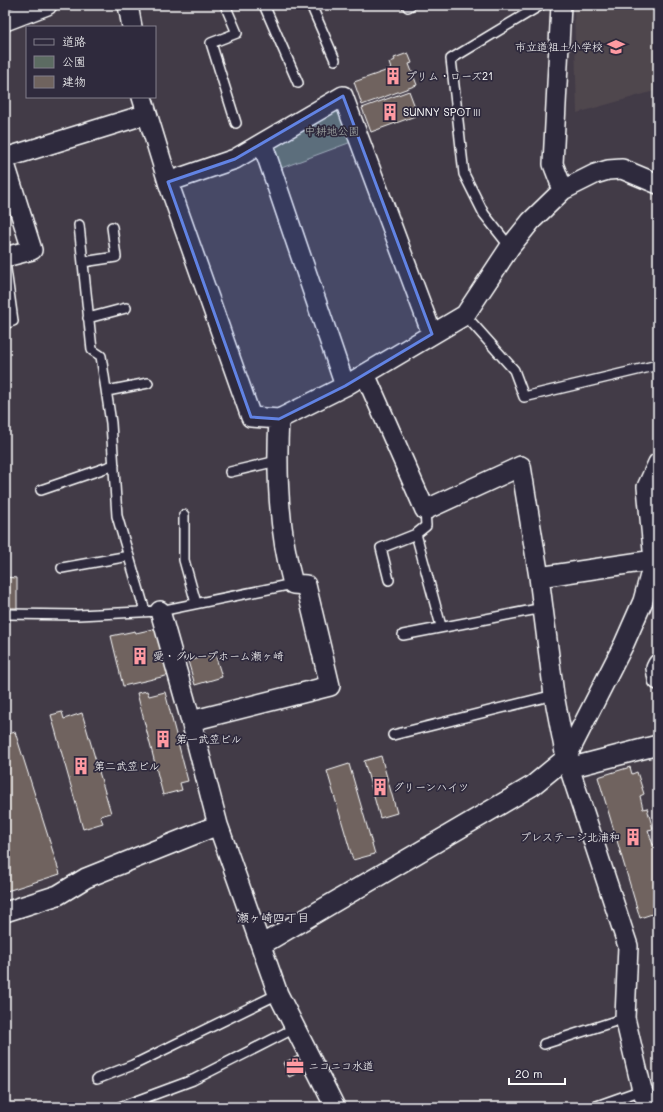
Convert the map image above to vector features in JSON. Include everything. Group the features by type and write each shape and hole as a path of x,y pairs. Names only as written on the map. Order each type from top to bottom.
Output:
{"street":[{"path":"5,21 46,5"},
{"path":"128,5 132,26"},
{"path":"560,5 553,164 563,190"},
{"path":"168,182 235,159 263,145 343,96 432,334"},
{"path":"5,158 145,106 168,182 251,417 279,420 345,386 465,315 510,247 531,221 563,190 595,174 608,170 622,169 658,184"},
{"path":"263,145 345,386"},
{"path":"5,164 32,250 5,257"},
{"path":"365,374 425,510 521,466 539,576 554,695 568,763 628,946 626,1018 645,1098"},
{"path":"192,721 330,686 306,585 292,584 287,561 277,461 279,420"},
{"path":"568,763 643,601 654,560 647,487 658,463"},
{"path":"539,576 654,560"},
{"path":"153,611 192,721 218,825 278,994 335,1107"},
{"path":"658,664 656,668 658,680"},
{"path":"261,945 532,786 568,763 658,745"},
{"path":"5,912 58,895 86,878 218,825"}],"lane":[{"path":"225,5 237,33 211,43 236,123"},
{"path":"264,5 298,83"},
{"path":"311,5 335,60"},
{"path":"407,5 408,7 411,5"},
{"path":"510,247 484,214 464,174 451,59 541,5"},
{"path":"79,224 92,350 101,356 107,391 117,516 129,556 153,611"},
{"path":"83,262 116,257 112,227"},
{"path":"5,262 13,321 5,324"},
{"path":"88,318 126,308"},
{"path":"465,315 514,370 524,396 658,365"},
{"path":"107,391 148,383"},
{"path":"230,472 277,461"},
{"path":"41,490 114,465"},
{"path":"389,580 381,548 416,534 426,526 425,510"},
{"path":"184,515 184,560 196,603"},
{"path":"416,534 441,626"},
{"path":"62,568 129,556"},
{"path":"5,614 78,615 153,611 292,584"},
{"path":"403,635 441,626 543,608"},
{"path":"394,735 554,695"},
{"path":"96,1079 133,1065 278,994"},
{"path":"544,1044 626,1018"},
{"path":"120,1107 193,1080 295,1028"},
{"path":"594,1107 645,1098"}],"highlighted area":[{"path":"343,96 432,334 345,386 279,419 251,417 168,182 235,159"}],"shaded area":[{"name":"市立道祖土小学校","path":"574,5 658,5 658,90 577,113"}],"green space":[{"name":"中耕地公園","path":"340,107 354,141 276,170 268,149"}],"building":[{"name":"プリム・ローズ21","path":"408,53 412,63 409,64 417,85 362,105 354,82 391,69 389,63 395,60 394,58"},
{"name":"SUNNY SPOTⅢ","path":"409,91 418,115 371,132 362,108"},
{"path":"5,577 17,578 17,608 5,608"},
{"name":"愛・グループホーム瀬ヶ崎","path":"158,628 170,675 123,686 111,636 135,631 136,633"},
{"path":"215,654 222,677 195,685 188,661"},
{"name":"第一武笠ビル","path":"147,691 149,696 165,692 188,781 180,783 182,790 163,795 137,693"},
{"name":"第二武笠ビル","path":"62,712 64,719 82,713 111,813 100,816 103,823 83,829 51,715"},
{"path":"15,732 60,874 7,891 5,886 5,735"},
{"name":"グリーンハイツ","path":"381,756 397,813 380,818 364,761"},
{"path":"349,764 375,854 353,860 327,771"},
{"name":"プレステージ北浦和","path":"630,767 632,774 637,772 644,794 640,796 643,809 647,808 653,829 648,830 653,845 658,844 658,912 640,918 598,777"},
{"name":"ニコニコ水道","path":"300,1055 307,1069 289,1077 283,1063"}],"place":[{"name":"市立道祖土小学校","path":"616,47"},
{"name":"プリム・ローズ21","path":"393,76"},
{"name":"SUNNY SPOTⅢ","path":"390,112"},
{"name":"愛・グループホーム瀬ヶ崎","path":"140,656"},
{"name":"第一武笠ビル","path":"163,739"},
{"name":"第二武笠ビル","path":"81,766"},
{"name":"グリーンハイツ","path":"380,787"},
{"name":"プレステージ北浦和","path":"633,837"},
{"name":"ニコニコ水道","path":"295,1066"}],"district":[{"name":"瀬ヶ崎四丁目","path":"273,918"}]}
